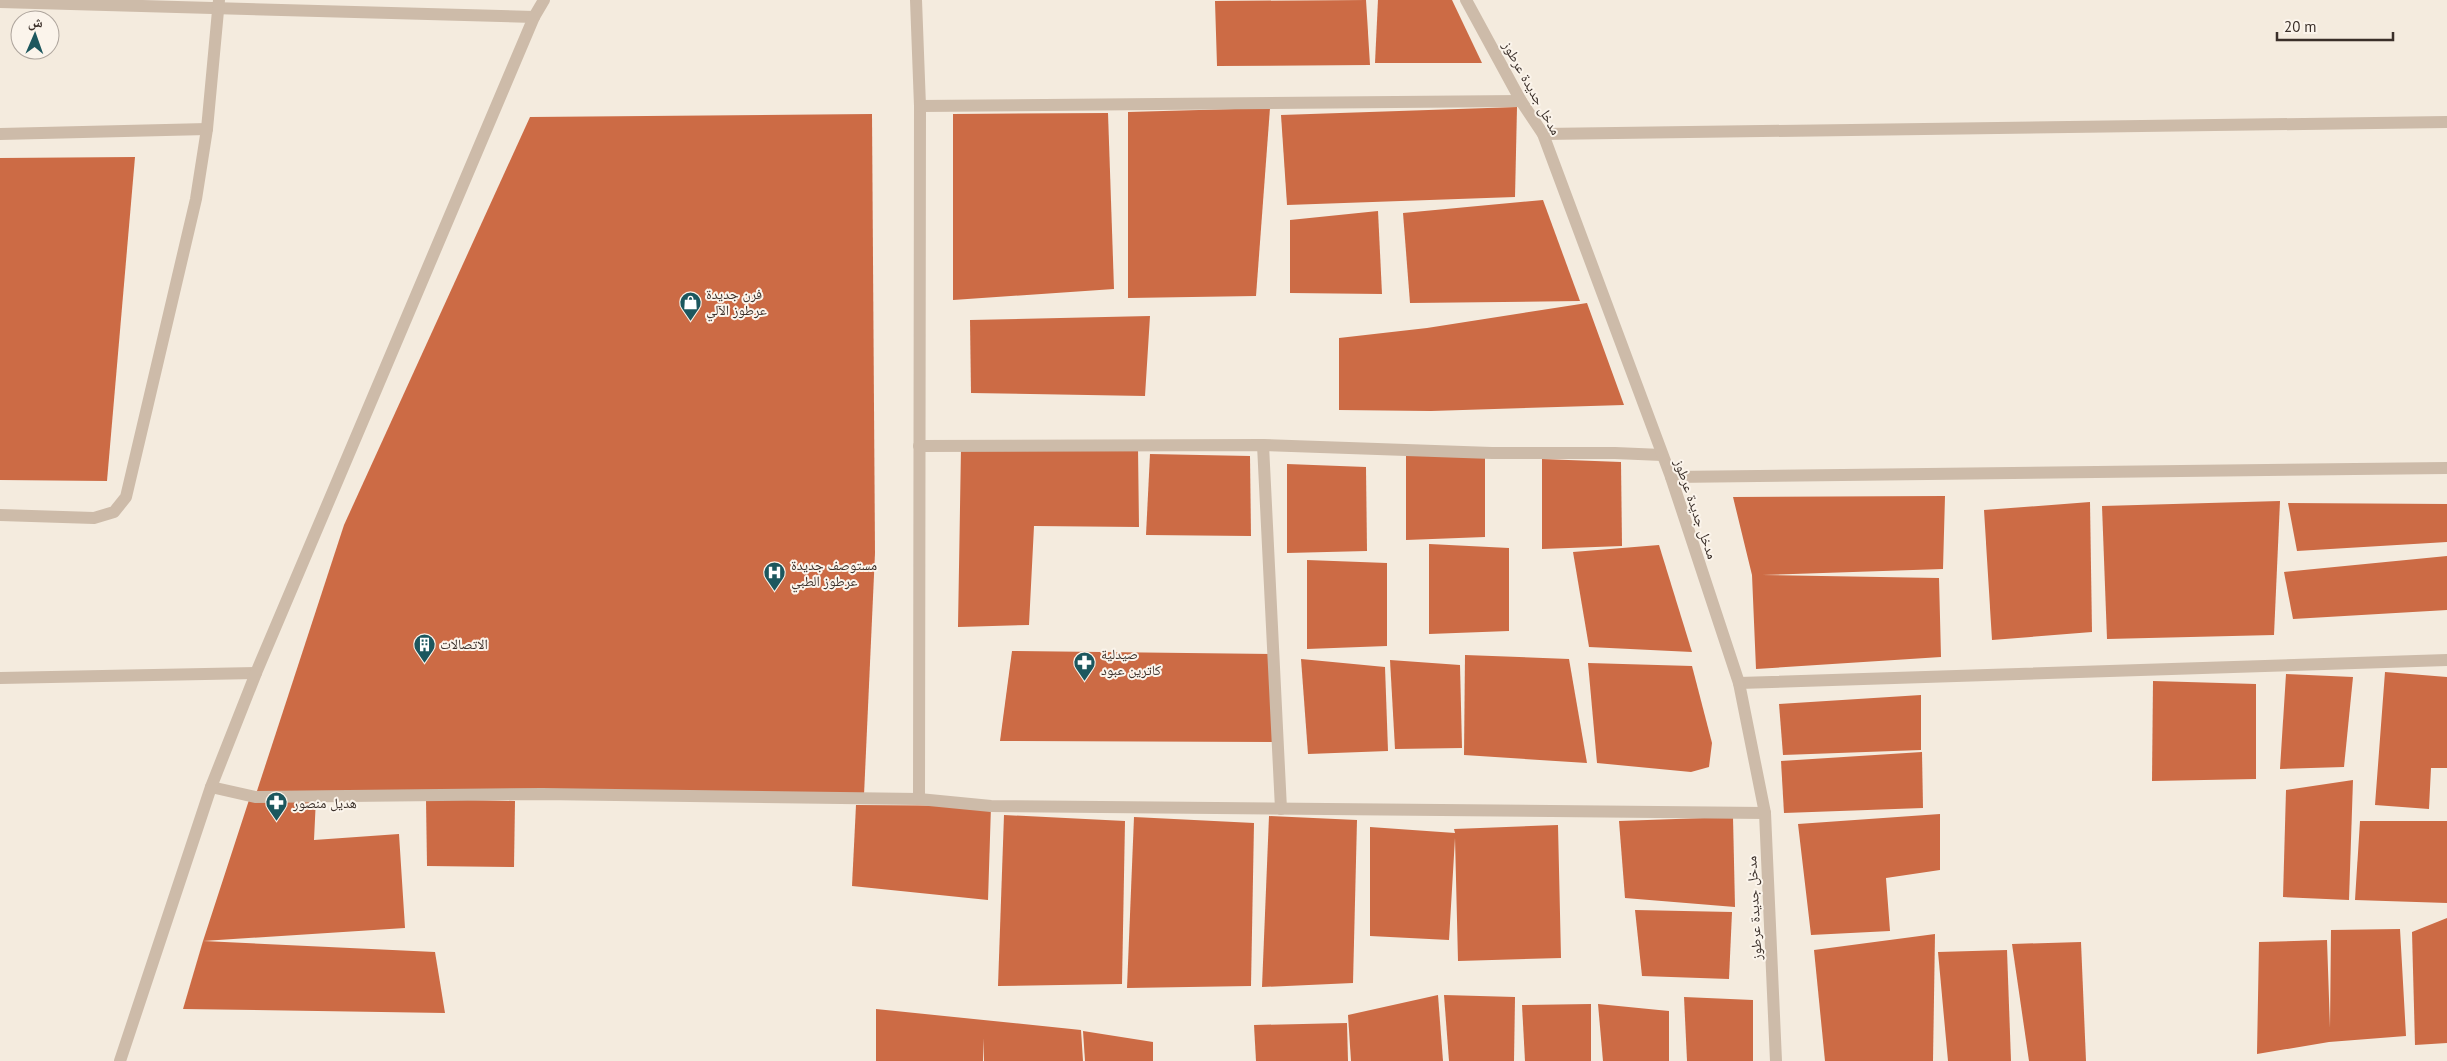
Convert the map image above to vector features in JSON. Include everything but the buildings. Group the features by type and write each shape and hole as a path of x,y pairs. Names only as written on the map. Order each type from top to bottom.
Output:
{"street":[{"path":"120,1061 211,787 256,673 534,17 544,0"},
{"path":"916,0 920,106 919,799"},
{"name":"مدخل جديدة عرطوز","path":"1466,0 1521,101 1542,134 1670,477 1739,684 1765,813 1776,1061"},
{"path":"0,2 219,3 534,17"},
{"path":"0,515 104,516 114,512 126,498 187,245 196,200 207,129 219,3"},
{"path":"920,106 1521,101"},
{"path":"1542,134 2447,122"},
{"path":"0,134 207,129"},
{"path":"919,446 1263,445 1492,453 1615,452 1662,455"},
{"path":"1263,445 1280,809"},
{"path":"1670,477 2447,468"},
{"path":"1739,684 2447,660"},
{"path":"0,678 256,673"},
{"path":"211,787 255,797 542,794 919,799 990,806 1765,813"}],"place":[{"name":"فرن جديدة عرطوز الآلي","path":"690,321"},
{"name":"مستوصف جديدة عرطوز الطبي","path":"775,592"},
{"name":"الاتصالات","path":"424,663"},
{"name":"صيدلية كاترين عبود","path":"1085,681"},
{"name":"هديل منصور","path":"277,822"}]}
